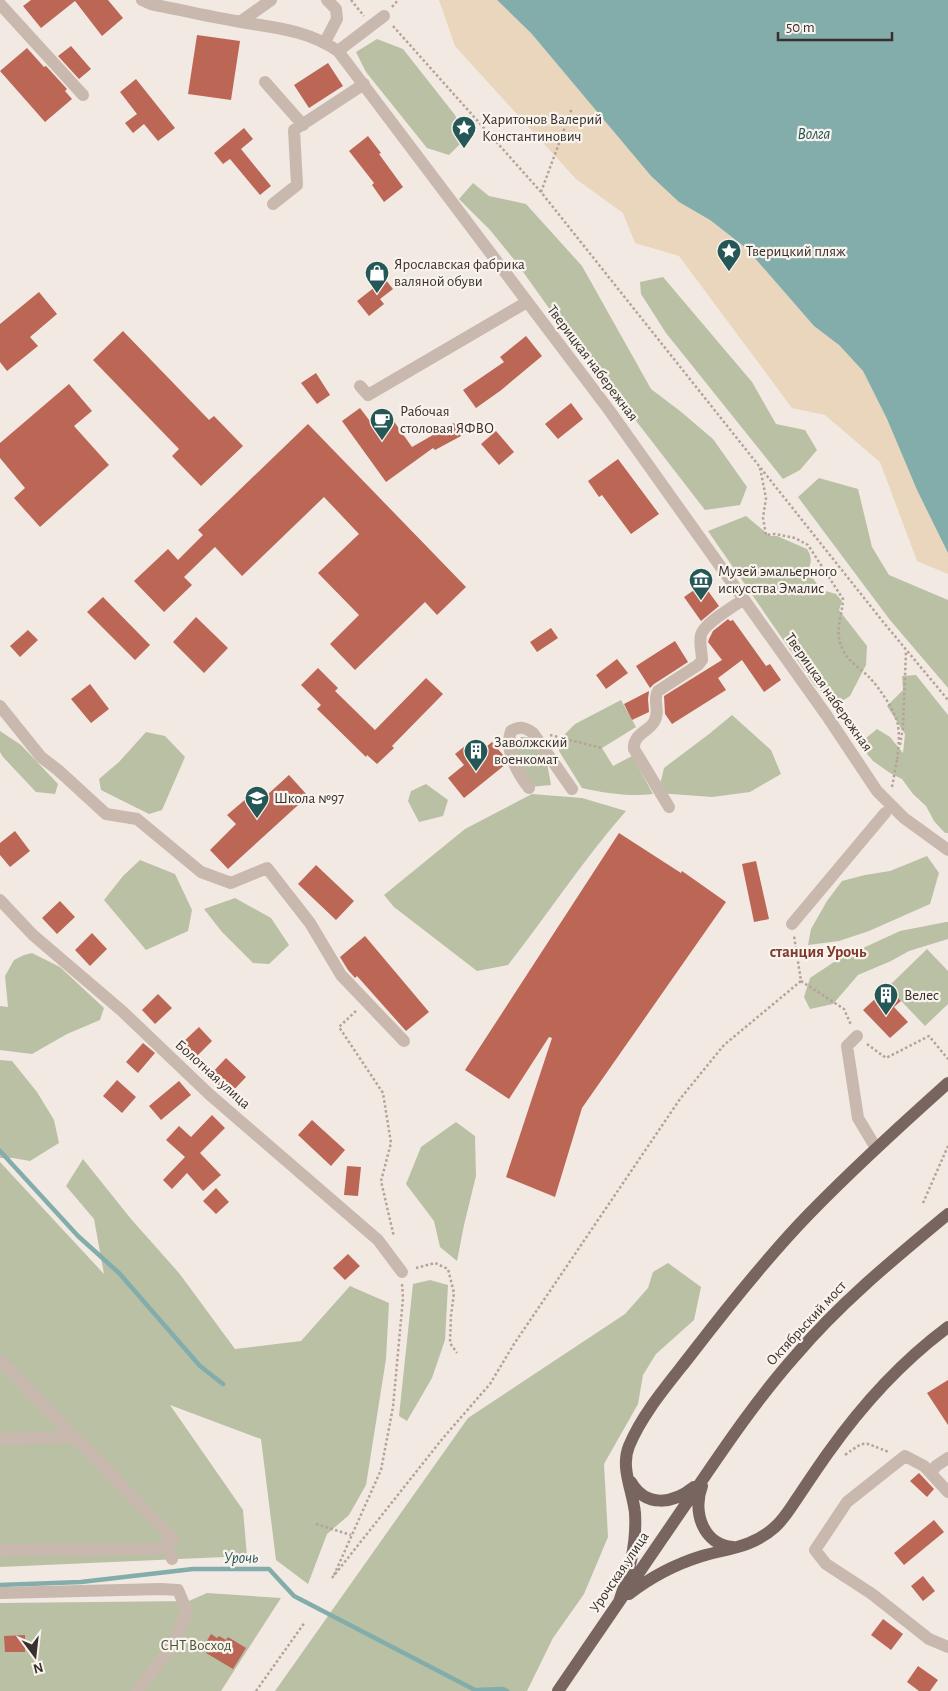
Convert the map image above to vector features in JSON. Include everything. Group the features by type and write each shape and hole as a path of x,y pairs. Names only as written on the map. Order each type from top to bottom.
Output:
{"main road":[{"path":"619,1602 634,1551 635,1514 626,1471 626,1459 629,1446 657,1399 764,1263 810,1213 876,1148 948,1083"},
{"name":"Октябрьский мост","path":"708,1472 763,1394 796,1354 834,1313 948,1214"},
{"path":"619,1602 642,1584 678,1565 703,1556 747,1545 766,1535 777,1526 850,1423 872,1397 904,1364 947,1331"},
{"path":"626,1471 636,1492 645,1498 655,1501 667,1501 678,1498 692,1488 708,1472"},
{"path":"708,1472 700,1491 698,1503 702,1526 708,1536 724,1546 737,1547 747,1545"},
{"name":"Урочская улица","path":"558,1691 708,1472"}],"street":[{"name":"Тверицкая набережная","path":"142,0 151,4 299,32 325,42 338,51 609,410 828,716 887,808 948,850"},
{"path":"240,22 271,0"},
{"path":"325,42 336,19 336,9 328,0"},
{"path":"0,4 84,95"},
{"path":"338,51 384,16"},
{"path":"266,82 303,125"},
{"path":"273,204 297,185 294,130 364,84"},
{"path":"360,386 368,396 527,302"},
{"path":"669,807 634,749 634,744 637,738 654,722 657,714 654,696 658,691 698,665 702,660 701,634 706,627 744,599"},
{"path":"0,706 41,757 106,814 137,819 201,872 231,882 267,868 310,923 341,975 404,1041"},
{"path":"529,788 520,775 511,748 509,736 511,731 518,727 526,728 533,733 572,789"},
{"path":"792,924 887,808"},
{"name":"Болотная улица","path":"0,900 33,935 122,1011 209,1094 378,1240 402,1272"},
{"path":"857,1036 847,1046 858,1118 876,1148"},
{"path":"0,1360 75,1437 170,1541 172,1559"},
{"path":"0,1439 75,1437"},
{"path":"948,1492 924,1466 905,1456 847,1502 815,1550 826,1564 872,1594 929,1639 948,1647"},
{"path":"931,1473 936,1466 948,1458"},
{"path":"0,1550 157,1549 170,1541"},
{"path":"0,1593 178,1590 187,1610 174,1644 137,1691"}],"path":[{"path":"351,0 371,25"},
{"path":"384,16 541,192 948,700"},
{"path":"541,192 572,108"},
{"path":"760,466 766,498 763,518 766,535 774,534 795,538 808,546 843,599 843,610 838,622 838,632 844,652 879,688 897,719 899,744 897,761"},
{"path":"887,808 904,727 906,649"},
{"path":"543,733 602,748"},
{"path":"792,924 800,981 844,1010 857,1036 886,1058 929,1036 948,1059"},
{"path":"457,1353 450,1343 454,1293 448,1269 436,1263 402,1272 403,1298 393,1407 381,1470 332,1578 444,1438 490,1384 514,1344 680,1098 724,1045 800,981"},
{"path":"366,1002 339,1027 383,1093 391,1143 381,1181 394,1239"},
{"path":"923,1203 948,1146"},
{"path":"828,1453 845,1455 858,1444 866,1443 888,1452 905,1456"},
{"path":"316,1524 352,1535"},
{"path":"256,1691 305,1622"}],"green space":[{"path":"377,39 403,49 455,115 465,139 449,155 427,148 366,72 356,52"},
{"path":"473,183 489,196 526,204 582,266 651,389 713,439 747,487 740,505 705,510 551,311 516,262 490,230 459,199"},
{"path":"663,277 752,382 776,424 805,430 817,450 800,470 783,479 666,333 641,294 640,282"},
{"path":"819,478 858,489 872,547 889,575 948,600 948,688 890,620 798,497"},
{"path":"746,516 770,536 777,536 807,549 811,560 807,571 822,590 836,594 842,601 839,610 867,646 866,665 850,696 836,705 815,686 708,531"},
{"path":"916,675 948,715 948,833 945,833 934,821 926,806 913,794 902,779 873,761 862,748 866,738 877,729 890,737 903,753 905,734 887,706 903,690 902,676"},
{"path":"621,700 636,727 602,748 613,766 632,756 653,794 617,794 582,788 559,751 559,740 575,724"},
{"path":"732,715 771,750 781,774 750,792 712,797 658,793 664,768"},
{"path":"0,731 21,745 58,784 55,794 36,792 3,757 0,752"},
{"path":"146,732 165,736 185,757 162,810 149,814 101,790 99,779 119,762"},
{"path":"521,737 532,737 547,763 551,785 530,787 513,749"},
{"path":"426,784 448,800 443,816 419,822 408,801 411,791"},
{"path":"532,794 582,798 626,811 508,965 477,971 394,907 384,895 465,829"},
{"path":"927,856 939,873 930,904 869,931 839,941 808,945 811,929 827,901 842,881 890,871"},
{"path":"140,860 175,874 192,910 188,931 146,950 104,900 123,876"},
{"path":"235,898 271,918 289,945 269,964 253,963 222,932 204,909"},
{"path":"948,922 948,939 909,951 858,975 833,1004 810,1009 804,997 810,978 837,960 900,931"},
{"path":"927,949 948,971 948,1004 925,1026 888,987"},
{"path":"32,953 60,967 104,1008 100,1020 67,1034 32,1054 0,1050 0,1006 8,1007 5,976 14,960"},
{"path":"0,1060 12,1061 37,1092 54,1120 59,1143 30,1161 0,1158"},
{"path":"456,1122 475,1136 476,1176 457,1261 440,1247 434,1221 406,1184 421,1147"},
{"path":"83,1159 131,1219 179,1273 235,1349 301,1341 350,1286 389,1303 386,1359 366,1485 349,1515 327,1534 308,1584 276,1560 261,1439 170,1405 243,1510 247,1556 0,1567 0,1162 104,1274 94,1219 66,1186"},
{"path":"668,1263 701,1287 694,1320 656,1354 643,1375 638,1404 604,1464 608,1537 584,1594 553,1638 527,1691 275,1691 468,1418 625,1314 648,1288 653,1272"},
{"path":"430,1280 448,1285 445,1340 432,1378 407,1421 399,1416 413,1284"},
{"name":"СНТ Восход","path":"207,1593 281,1598 221,1691 0,1691 0,1603 189,1601"}],"sand":[{"name":"Тверицкий пляж","path":"439,0 497,0 531,33 651,176 679,202 710,220 746,248 814,326 839,345 863,371 948,553 948,574 917,561 880,462 825,415 792,408 679,256 635,243 623,213 576,179 455,46"}],"water":[{"name":"Волга","path":"497,0 948,0 948,553 863,371 839,345 814,326 746,248 710,220 679,202 651,176 531,33"}],"building":[{"path":"31,0 108,0 123,18 102,36 75,1 41,28 23,6"},
{"path":"197,35 240,41 231,100 188,94"},
{"path":"71,46 91,69 79,79 58,56"},
{"path":"27,48 67,89 65,91 72,99 45,122 0,71"},
{"path":"328,63 343,86 309,108 294,85"},
{"path":"136,79 175,128 158,141 144,124 133,133 125,123 137,114 120,92"},
{"path":"244,128 253,139 241,149 271,186 260,195 230,159 223,164 214,153"},
{"path":"368,136 403,187 384,202 372,185 374,183 349,151"},
{"name":"Ярославская фабрика валяной обуви","path":"385,279 393,289 380,299 384,304 369,316 357,301"},
{"path":"39,292 57,314 30,337 38,346 7,371 0,362 0,324"},
{"path":"123,331 209,420 214,416 243,446 201,486 172,456 179,449 93,360"},
{"path":"526,336 542,356 476,408 463,390 504,362 500,357"},
{"path":"316,373 330,395 317,404 301,383"},
{"path":"69,384 92,411 74,426 109,465 40,527 14,498 25,488 0,458 0,443"},
{"path":"571,403 583,419 558,439 545,424"},
{"name":"Рабочая столовая ЯФВО","path":"360,408 372,424 388,413 412,447 454,423 461,436 435,450 433,448 386,482 342,421"},
{"path":"308,424 466,587 437,615 425,602 355,670 330,644 359,615 318,573 359,534 324,497 242,576 215,547 184,577 192,585 164,612 134,581 168,549 178,560 203,535 198,530"},
{"path":"496,431 514,452 499,465 481,444"},
{"path":"618,459 659,514 631,534 602,495 599,497 588,481"},
{"path":"703,584 719,606 701,621 684,597"},
{"path":"103,597 150,645 135,660 87,612"},
{"path":"196,617 228,648 204,673 173,642"},
{"path":"728,619 730,621 733,620 766,666 770,664 781,680 764,692 742,660 718,678 726,690 672,724 665,714 664,696 722,660 708,642 713,631"},
{"path":"551,628 558,638 537,652 530,642"},
{"path":"28,630 38,640 20,657 10,646"},
{"path":"675,641 688,662 650,688 636,666"},
{"path":"617,659 628,673 606,689 596,675"},
{"path":"318,668 338,688 335,691 375,730 426,678 443,694 377,764 367,755 366,757 317,709 321,705 301,685"},
{"path":"90,684 109,709 91,723 71,699"},
{"path":"649,691 649,712 632,720 624,704"},
{"name":"Заволжский военкомат","path":"492,742 503,755 506,764 464,798 448,778 464,765 455,754 465,746 474,757"},
{"name":"Школа №97","path":"289,775 308,796 228,869 210,850 236,824 227,815 247,798 256,805"},
{"path":"15,831 30,851 10,867 0,855 0,843"},
{"path":"619,833 681,873 682,871 726,902 582,1108 555,1197 506,1177 552,1038 549,1037 509,1099 465,1070"},
{"path":"756,861 769,919 754,922 742,864"},
{"path":"316,865 354,901 336,920 298,884"},
{"path":"60,901 75,917 57,934 42,918"},
{"path":"92,933 107,949 90,966 75,950"},
{"path":"365,936 429,1012 406,1031 357,976 355,978 340,957"},
{"name":"Велес","path":"888,987 901,1001 894,1007 908,1022 890,1038 863,1010"},
{"path":"158,994 172,1008 155,1024 142,1010"},
{"path":"199,1027 212,1041 196,1057 182,1043"},
{"path":"143,1043 155,1053 138,1073 126,1062"},
{"path":"226,1058 246,1077 229,1095 209,1076"},
{"path":"117,1080 136,1097 122,1113 103,1096"},
{"path":"179,1081 191,1095 161,1120 149,1106"},
{"path":"212,1115 225,1128 200,1153 221,1175 203,1191 187,1173 172,1189 163,1180 185,1157 166,1140 179,1126 191,1137"},
{"path":"312,1120 345,1150 331,1166 298,1135"},
{"path":"347,1166 361,1167 358,1196 344,1195"},
{"path":"216,1188 229,1202 216,1214 203,1201"},
{"path":"348,1254 360,1266 345,1280 333,1268"},
{"path":"948,1380 948,1425 927,1393"},
{"path":"919,1473 934,1489 927,1497 910,1481"},
{"path":"934,1520 944,1532 904,1565 894,1553"},
{"path":"923,1576 935,1591 923,1601 911,1586"},
{"path":"883,1619 903,1634 891,1650 871,1635"},
{"path":"211,1634 226,1640 228,1637 246,1648 233,1669 206,1653 209,1647 205,1644"},
{"path":"25,1635 25,1652 5,1652 4,1636"},
{"path":"918,1666 938,1680 930,1691 919,1691 907,1682"}],"waterway":[{"path":"0,1151 78,1236 119,1273 200,1366 223,1384"},
{"name":"Урочь","path":"0,1585 81,1582 193,1569 269,1569 294,1596 475,1690 503,1689 507,1691"}],"place":[{"name":"Харитонов Валерий Константинович","path":"464,149"},
{"name":"Тверицкий пляж","path":"729,272"},
{"name":"Ярославская фабрика валяной обуви","path":"377,294"},
{"name":"Рабочая столовая ЯФВО","path":"382,441"},
{"name":"Музей эмальерного искусства Эмалис","path":"701,601"},
{"name":"Заволжский военкомат","path":"476,772"},
{"name":"Школа №97","path":"257,819"},
{"name":"Велес","path":"886,1016"}],"district":[{"name":"станция Урочь","path":"818,951"}]}
